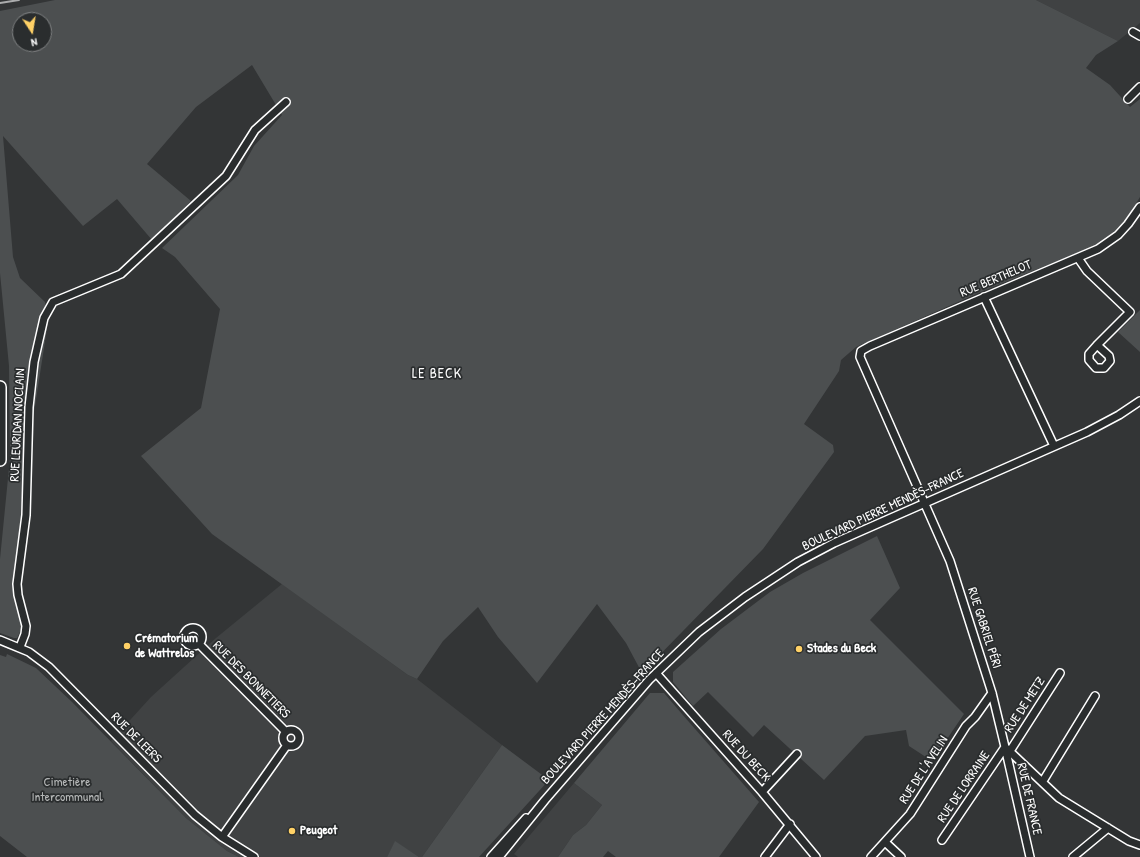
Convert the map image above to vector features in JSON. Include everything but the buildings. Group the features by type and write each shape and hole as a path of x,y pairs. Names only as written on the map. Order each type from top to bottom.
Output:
{"highway":[{"path":"0,387 0,460"}],"street":[{"path":"1133,32 1140,36"},
{"path":"1128,100 1140,87"},
{"name":"RUE LEURIDAN NOCLAIN","path":"20,647 25,634 26,626 18,595 17,584 26,515 29,407 34,362 44,318 53,302 121,274 226,176 255,130 286,102"},
{"name":"RUE BERTHELOT","path":"863,365 860,356 861,351 864,349 1098,249 1114,239 1125,228 1140,207"},
{"path":"1078,258 1087,270 1130,312 1096,345"},
{"path":"984,297 1054,446"},
{"name":"RUE GABRIEL PÉRI","path":"863,365 950,561 992,693 1007,749"},
{"name":"BOULEVARD PIERRE MENDÈS-FRANCE","path":"491,857 529,818 656,674 710,623 763,584 809,556 834,543 1103,424 1140,401"},
{"name":"RUE DE LEERS","path":"0,640 20,647 37,657 49,667 195,816 222,837 254,857"},
{"name":"RUE DES BONNETIERS","path":"199,644 286,732"},
{"name":"RUE DE METZ","path":"1007,749 1060,673"},
{"name":"RUE DU BECK","path":"656,674 790,824 816,857"},
{"name":"RUE DE L'AVELIN","path":"871,857 910,814 966,726 975,717 992,693"},
{"path":"1043,781 1095,696"},
{"path":"294,731 298,734 299,740 294,746 287,745 283,739 286,732 294,731"},
{"path":"222,837 287,745"},
{"path":"1007,749 1043,781 1059,798 1129,841 1140,846"},
{"name":"RUE DE LORRAINE","path":"942,840 1007,749"},
{"name":"RUE DE FRANCE","path":"1007,749 1030,857"},
{"path":"762,792 797,754"},
{"name":"BOULEVARD PIERRE MENDÈS-FRANCE","path":"499,857 529,818"},
{"path":"765,857 790,824"},
{"path":"1073,857 1108,828"},
{"path":"885,842 901,857"}],"shaded area":[{"path":"1036,0 1140,0 1140,23 1118,41"},
{"path":"282,584 408,675 417,679 502,745 422,857 419,857 395,842 387,857 239,857 227,851 186,818 111,741 151,697 216,638"},
{"path":"574,783 602,805 586,825 573,835 558,857 518,857 514,854"}],"green space":[{"path":"55,0 1036,0 1118,41 1096,55 1086,68 1110,85 1130,107 1140,99 1140,197 1127,218 1114,234 1100,244 983,291 856,347 841,360 839,371 804,424 833,445 834,452 763,549 642,673 626,643 597,604 537,683 498,637 478,607 443,641 417,679 408,675 212,534 141,456 201,408 220,309 175,257 162,248 238,175 254,146 282,115 252,65 196,107 147,164 191,201 152,240 117,199 83,226 3,136 13,257 20,278 45,302 48,322 24,464 22,507 13,585 13,594 22,624 17,638 0,633 0,559 10,458 9,366 0,273 0,11"},
{"path":"1140,310 1140,352 1118,332"},
{"name":"Stades du Beck","path":"877,536 900,588 870,620 964,714 932,761 909,746 906,730 865,736 824,780 764,725 753,737 708,692 693,706 673,682 673,672 721,629 770,592 803,573"},
{"name":"Cimetière Intercommunal","path":"7,654 36,668 72,702 186,818 227,851 239,857 27,857 0,836 0,655 6,657"},
{"path":"650,693 664,693 759,802 719,857 616,857 608,851 603,857 558,857 573,835 586,825 602,805 574,783"},
{"path":"502,745 549,780 479,857 422,857"},
{"path":"395,841 419,857 387,857"}],"waterway":[{"path":"0,3 19,0"}],"place":[{"name":"Crématorium de Wattrelos","path":"127,646"},
{"name":"Stades du Beck","path":"799,649"},
{"name":"Peugeot","path":"292,831"}],"district":[{"name":"LE BECK","path":"437,374"}]}
